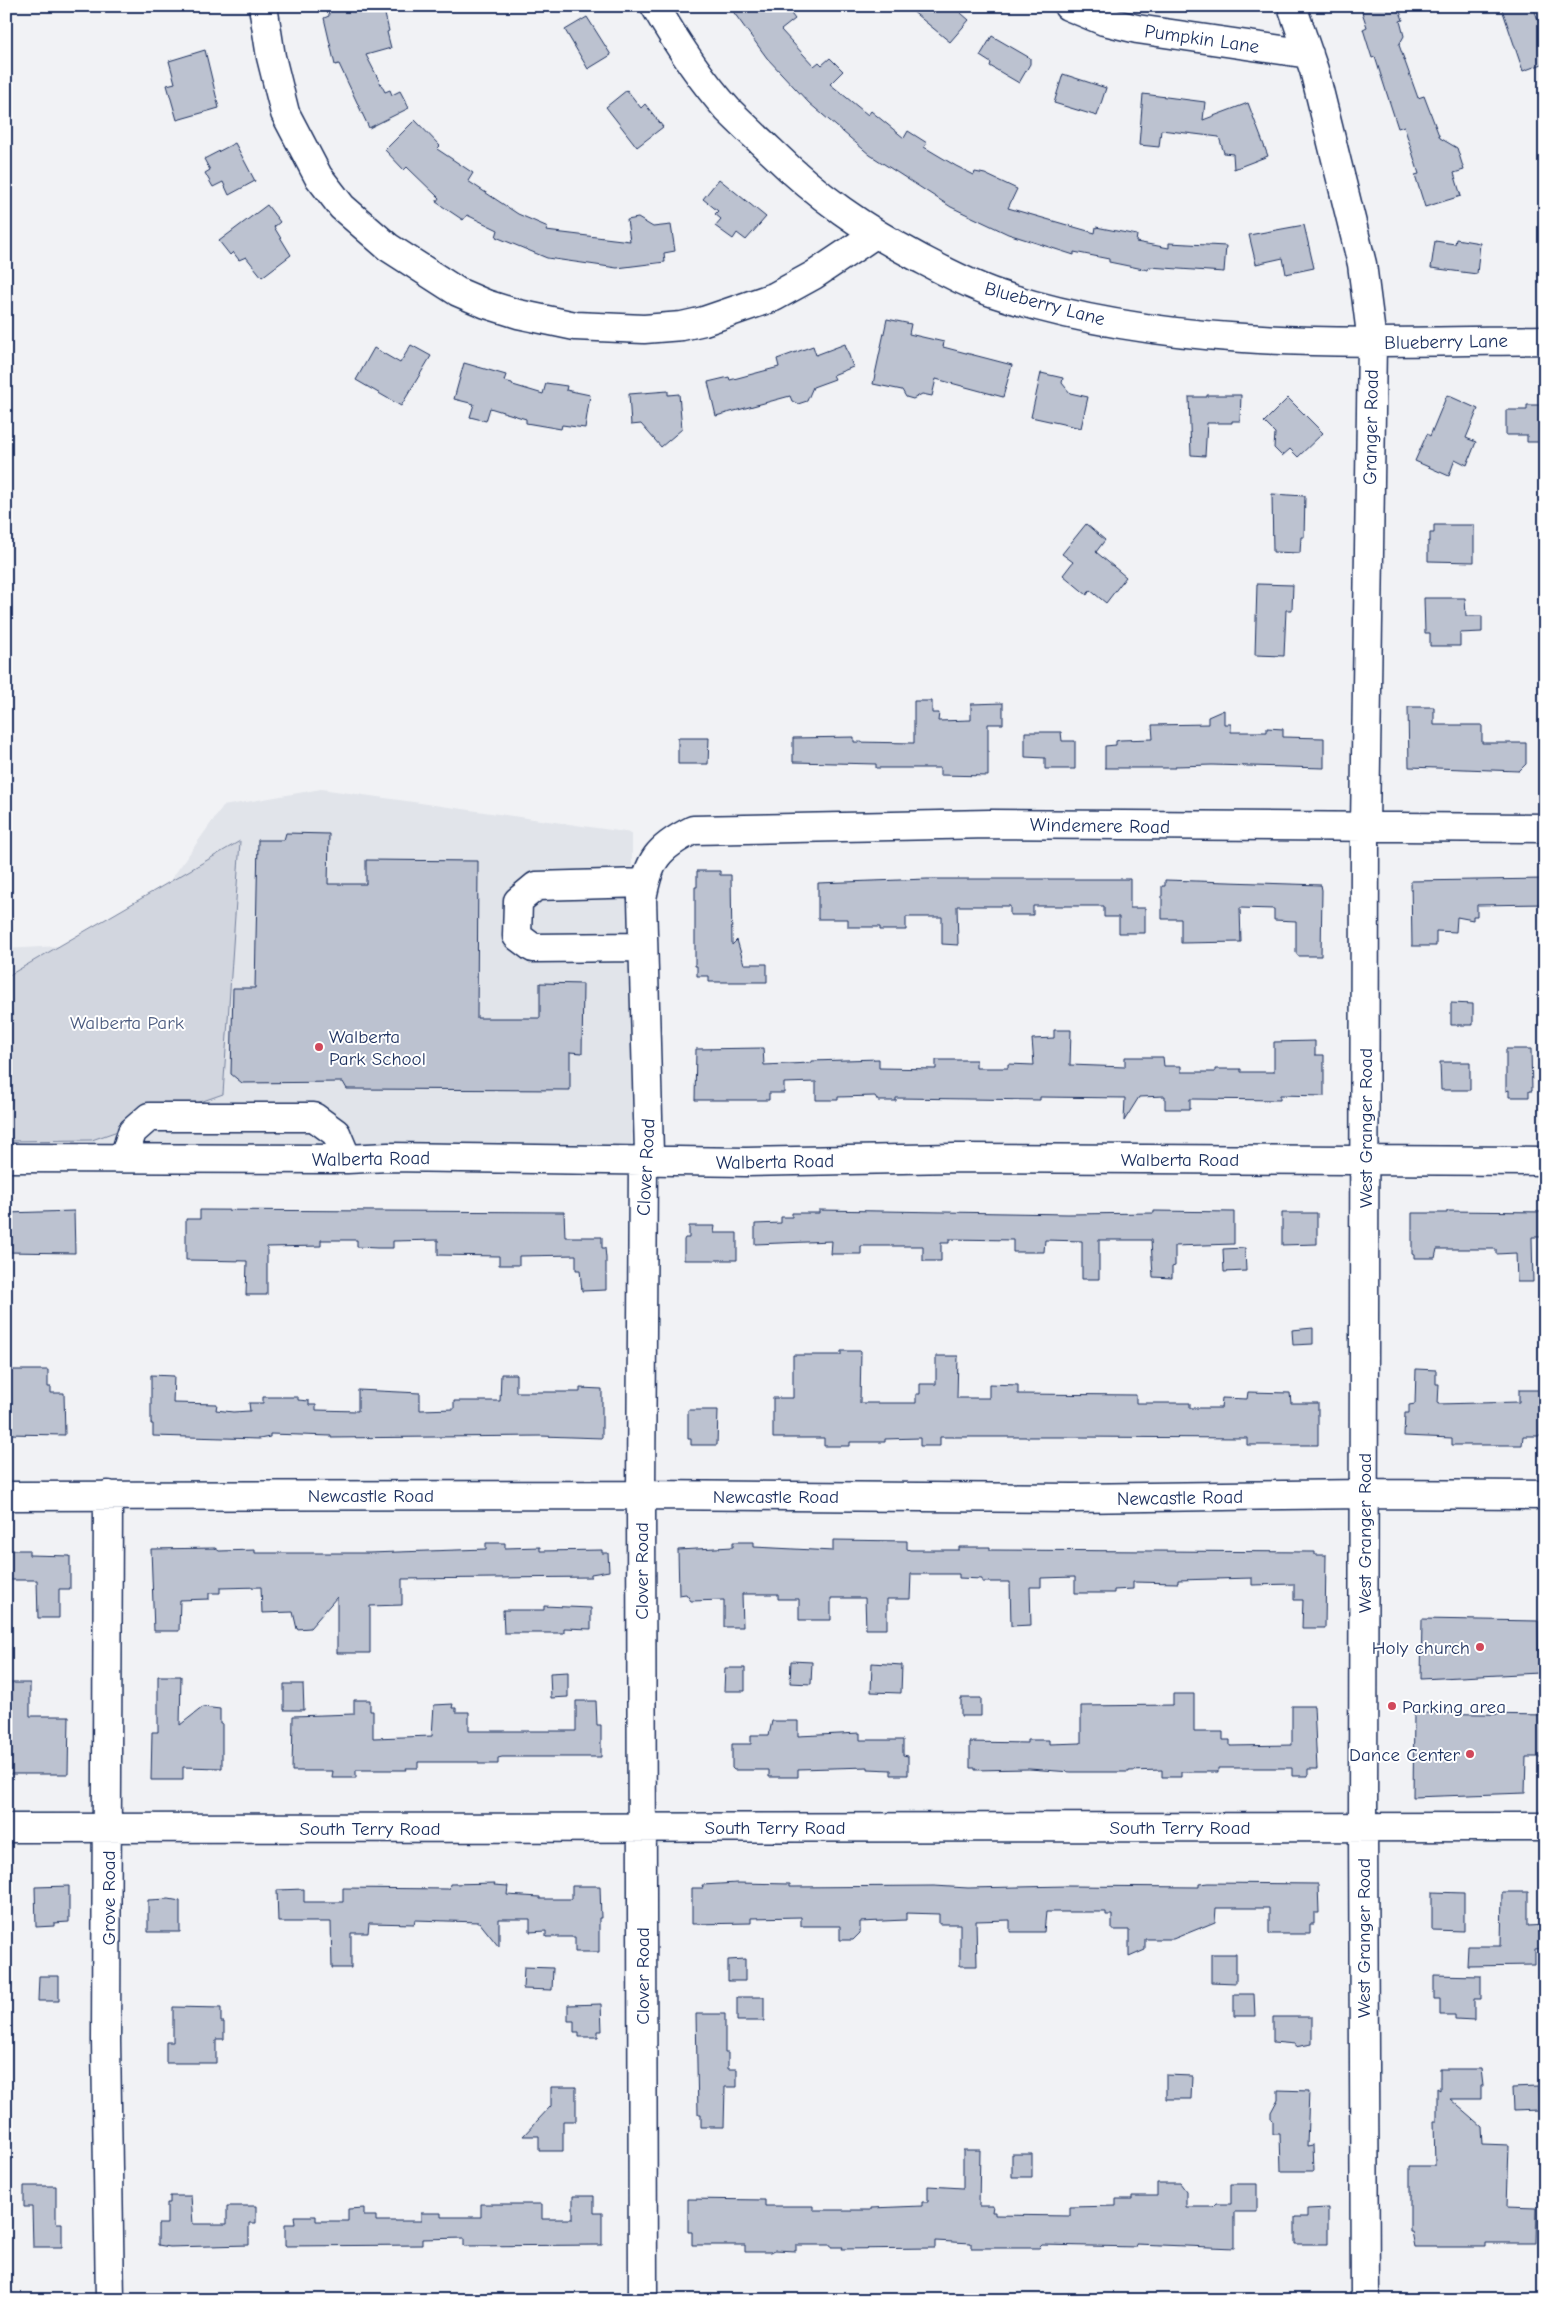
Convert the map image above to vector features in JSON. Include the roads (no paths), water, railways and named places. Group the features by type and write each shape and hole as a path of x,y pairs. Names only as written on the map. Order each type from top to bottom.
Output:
{"street":[{"path":"263,6 271,57 285,113 318,176 342,207 388,247 458,292 486,304 518,314 575,326 644,329 682,326 774,296 814,275 875,234"},
{"name":"Blueberry Lane","path":"655,6 704,80 728,109 802,181 840,211 875,234 940,269 995,293 1060,311 1122,324 1201,334 1330,343 1545,340"},
{"name":"Pumpkin Lane","path":"1068,6 1104,21 1137,29 1309,54"},
{"name":"Granger Road","path":"1292,6 1309,54 1362,264 1372,342 1365,827"},
{"name":"Windemere Road","path":"662,850 670,842 693,830 990,824 1545,828"},
{"name":"West Granger Road","path":"1365,827 1366,1160 1363,1827 1365,2300"},
{"name":"Clover Road","path":"643,2300 640,1495 643,1161 649,1153 642,899 646,874 662,850"},
{"path":"642,946 533,948 518,936 518,901 536,886 645,883"},
{"path":"124,1158 132,1132 149,1117 280,1116 314,1117 336,1133 347,1159"},
{"name":"Walberta Road","path":"6,1158 347,1159 388,1157 746,1162 954,1158 1545,1161"},
{"name":"Newcastle Road","path":"6,1496 640,1495 1073,1498 1364,1494 1545,1495"},
{"name":"Grove Road","path":"108,1495 106,2041 110,2300"},
{"name":"South Terry Road","path":"6,1828 1545,1828"}],"place":[{"name":"Walberta Park School","path":"319,1047"},
{"name":"Holy church","path":"1480,1647"},
{"name":"Parking area","path":"1392,1706"},
{"name":"Dance Center","path":"1470,1754"}],"park label":[{"name":"Walberta Park","path":"127,1022"}]}
